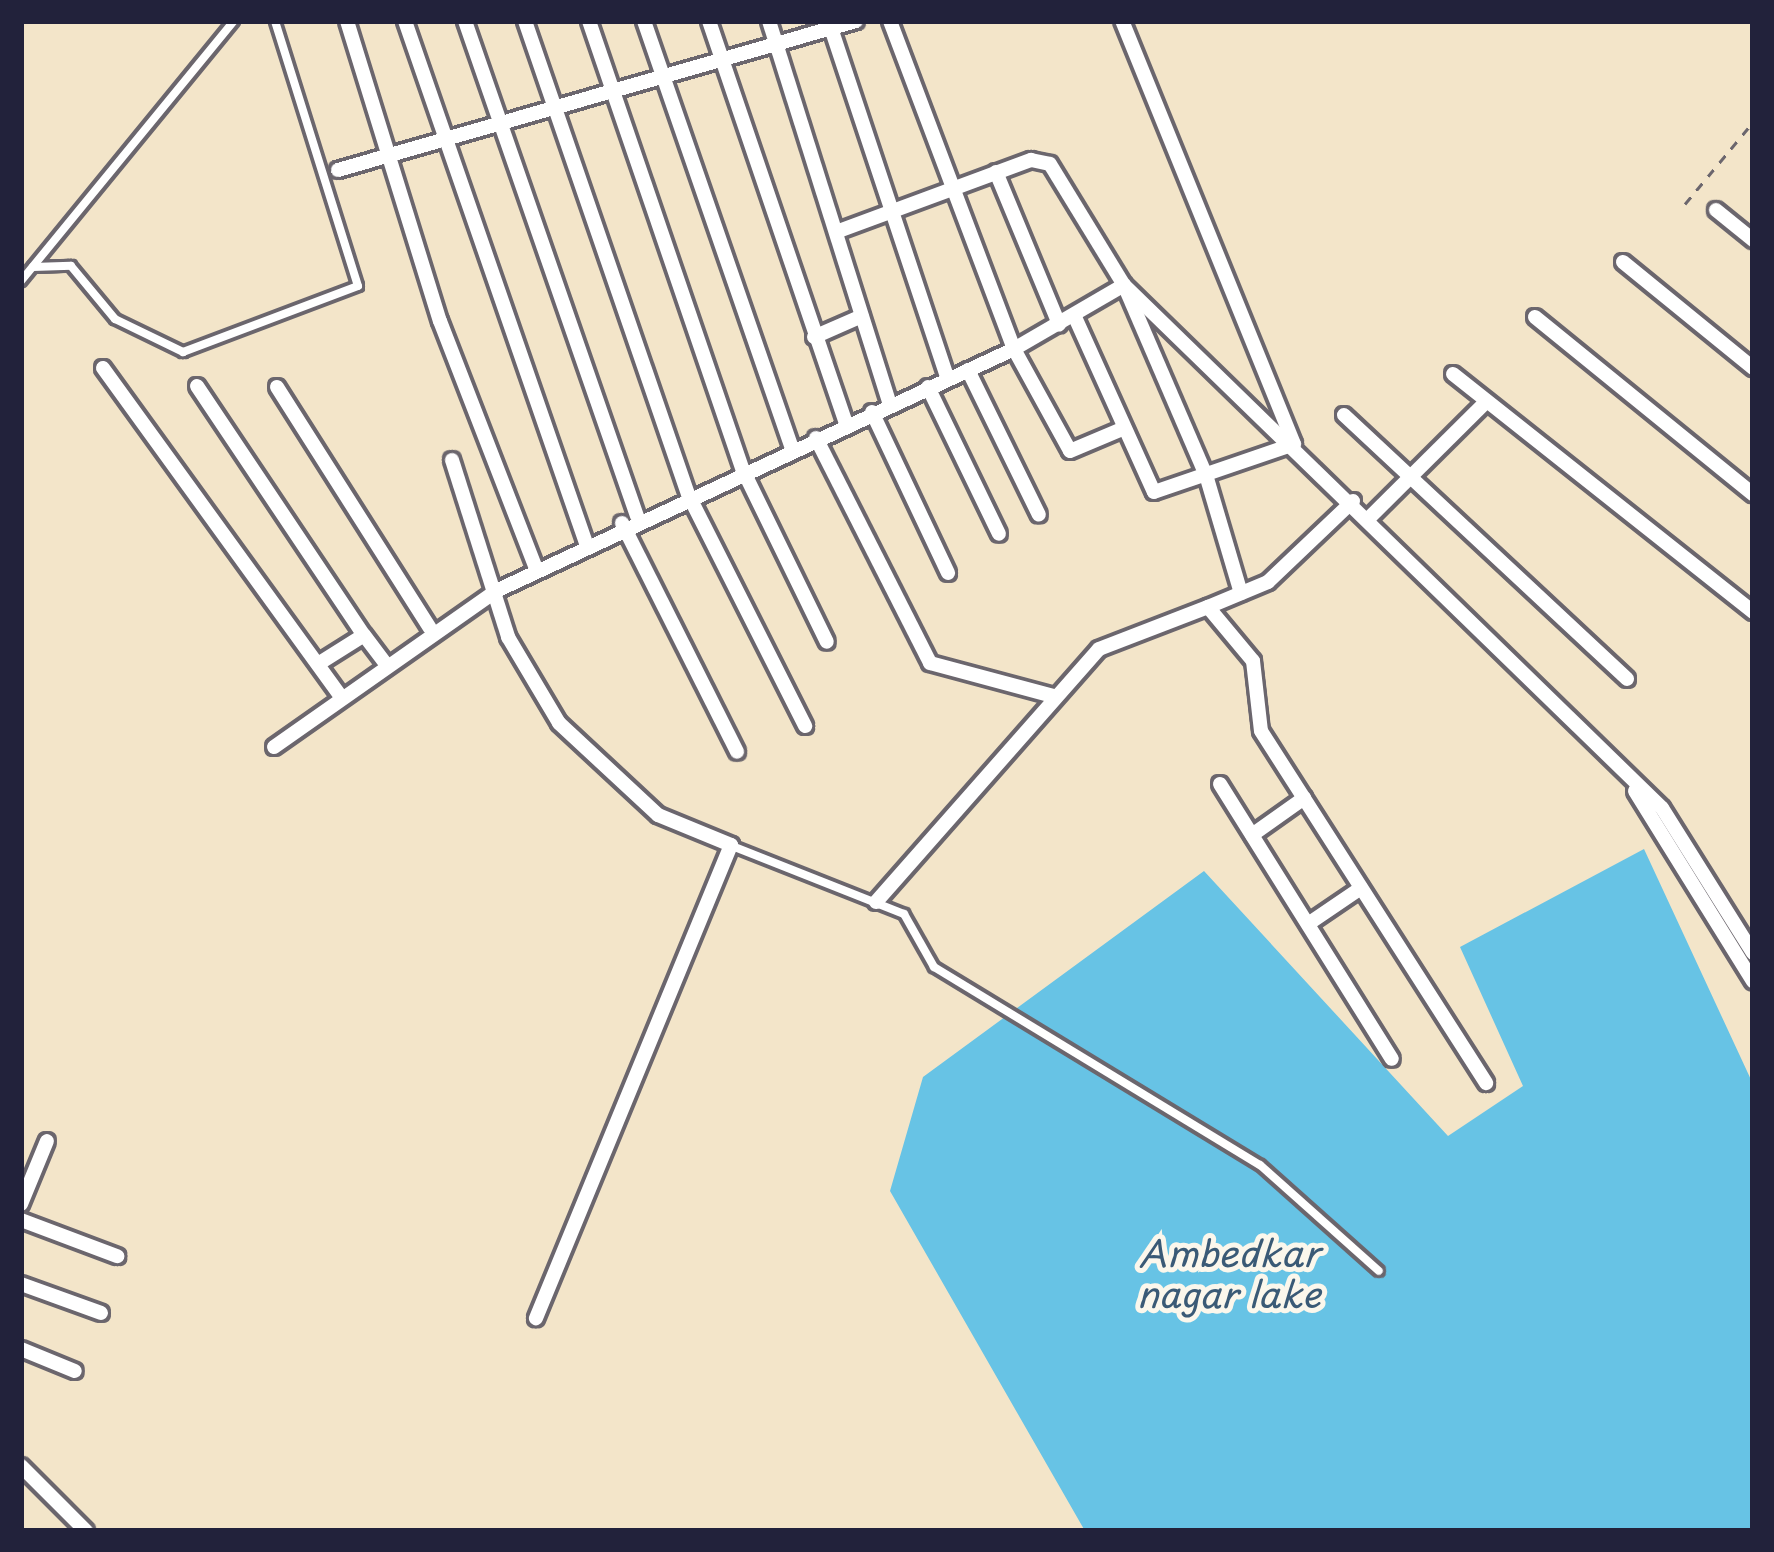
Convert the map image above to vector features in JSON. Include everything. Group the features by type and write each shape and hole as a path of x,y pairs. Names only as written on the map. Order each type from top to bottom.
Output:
{"street":[{"path":"347,21 440,321 536,569"},
{"path":"405,21 586,543"},
{"path":"465,21 638,517"},
{"path":"525,21 559,106 688,494 805,726"},
{"path":"589,21 743,470 826,642"},
{"path":"644,21 792,448"},
{"path":"709,21 846,424"},
{"path":"769,21 890,404"},
{"path":"338,170 856,21"},
{"path":"890,21 949,189 1014,349 1070,451 1122,429"},
{"path":"1122,21 1294,444"},
{"path":"830,28 948,379"},
{"path":"836,232 996,172 1050,164 1124,286 1206,475 1241,593"},
{"path":"996,172 1059,324"},
{"path":"1716,210 1753,240"},
{"path":"1622,262 1753,368"},
{"path":"1124,286 1370,517 1662,808 1753,953"},
{"path":"274,746 430,628 536,569 622,524 1014,349 1124,286"},
{"path":"814,338 862,316"},
{"path":"1074,316 1154,492 1294,444"},
{"path":"1535,317 1753,494"},
{"path":"103,368 339,694"},
{"path":"968,370 1040,515"},
{"path":"1453,374 1753,612"},
{"path":"197,386 384,662"},
{"path":"277,387 430,628"},
{"path":"928,387 999,534"},
{"path":"1370,517 1486,402"},
{"path":"872,412 948,573"},
{"path":"1344,415 1414,473 1627,679"},
{"path":"816,438 930,663 1053,696"},
{"path":"452,460 508,637 559,723 607,777 731,845 536,1318"},
{"path":"876,902 1099,649 1268,582 1353,501"},
{"path":"622,524 737,752"},
{"path":"1208,607 1253,661 1261,731 1486,1083"},
{"path":"318,664 364,635"},
{"path":"1611,758 1753,981"},
{"path":"1220,784 1392,1058"},
{"path":"1252,835 1304,798"},
{"path":"1308,924 1361,888"},
{"path":"21,1204 47,1141"},
{"path":"21,1220 118,1256"},
{"path":"21,1284 101,1313"},
{"path":"21,1349 75,1371"},
{"path":"21,1466 86,1531"}],"lane":[{"path":"21,281 234,21"},
{"path":"33,267 71,266 116,319 182,352 358,286 274,21"},
{"path":"731,845 876,902 921,927 934,967 1260,1165 1378,1271"}],"path":[{"path":"1685,204 1753,122"}],"water":[{"name":"Ambedkar nagar lake","path":"1644,849 1753,1084 1753,1531 1085,1531 890,1191 923,1077 1204,871 1448,1136 1523,1086 1460,947"}]}
